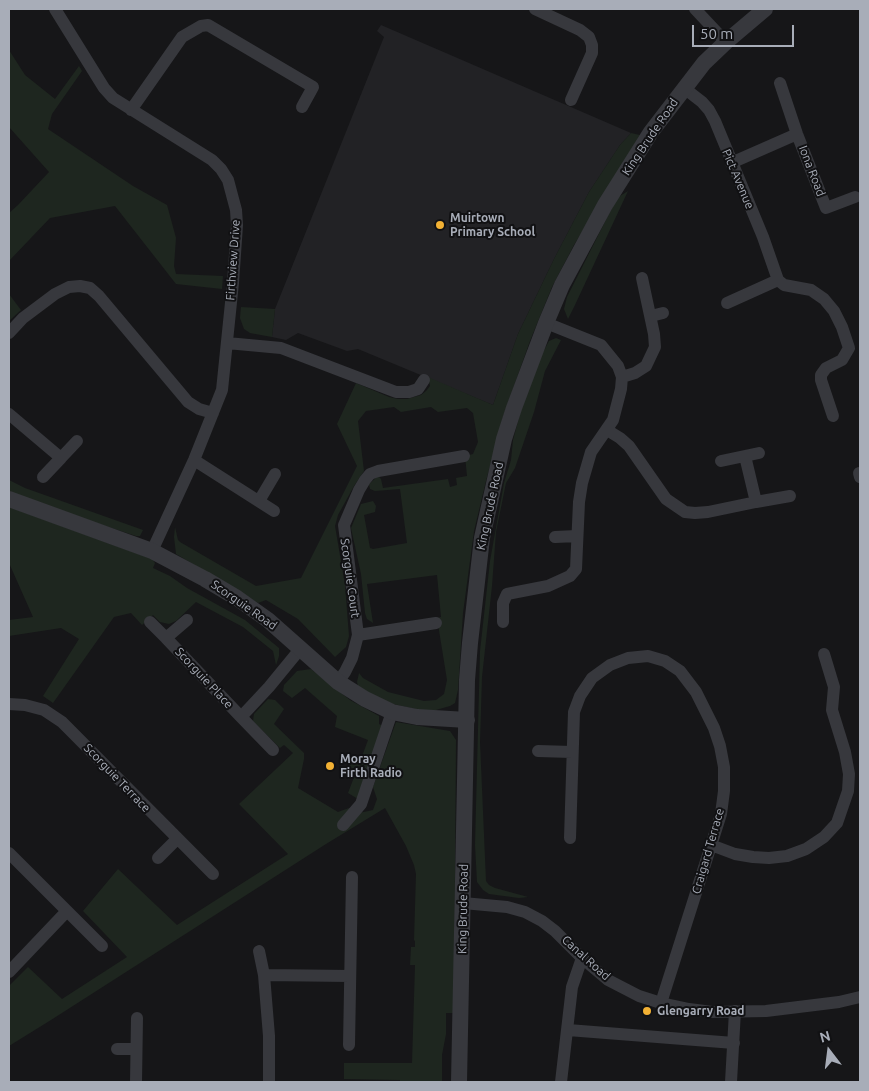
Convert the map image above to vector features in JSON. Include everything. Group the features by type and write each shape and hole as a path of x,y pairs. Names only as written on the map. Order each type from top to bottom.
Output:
{"street":[{"name":"Firthview Drive","path":"55,9 104,88 113,98 212,160 228,180 236,210 237,225 222,390 194,460 152,551"},
{"path":"535,9 580,30 589,37 592,44 592,53 571,100"},
{"path":"694,9 726,42"},
{"name":"King Brude Road","path":"459,1082 470,643 482,538 496,471 511,415 546,322 562,286 605,205 651,132 684,88 726,42 765,9"},
{"path":"131,110 182,37 201,26 208,26 313,87 302,107"},
{"name":"Iona Road","path":"780,83 826,208 855,197"},
{"name":"Pict Avenue","path":"684,88 709,110 763,237 778,280"},
{"name":"Iona Road","path":"732,163 798,134"},
{"path":"622,377 635,373 646,366 655,347 657,315 642,278"},
{"path":"727,303 778,280 784,285 811,290 824,299 834,311 849,348 842,360 826,368 821,375 833,416"},
{"path":"9,334 23,318 55,294 69,287 80,286 90,288 99,296 188,402 200,409 213,413"},
{"path":"502,622 503,603 507,594 548,586 570,576 576,570 579,502 587,465 591,452 607,430 616,410 621,389 622,377 618,366 601,345 546,322"},
{"path":"227,343 280,348 396,392 409,392 418,389 424,380"},
{"path":"9,414 61,458"},
{"path":"607,430 629,446 666,499 685,512 708,512 790,496"},
{"path":"43,477 77,441"},
{"path":"721,461 759,453"},
{"name":"Scorguie Court","path":"338,682 352,658 358,635 344,525 352,504 365,480 370,474 378,470 464,456"},
{"path":"745,456 756,502"},
{"path":"194,460 274,511"},
{"path":"259,501 275,474"},
{"name":"Scorguie Road","path":"9,499 152,551 205,579 237,598 268,620 338,682 365,699 392,712 417,717 467,720"},
{"path":"555,537 577,536"},
{"name":"Scorguie Place","path":"187,620 166,638 273,750"},
{"path":"150,622 166,638"},
{"name":"Scorguie Court","path":"358,635 436,622"},
{"name":"Scorguie Place","path":"240,717 269,687 301,648"},
{"path":"710,845 735,854 753,857 787,856 806,849 824,837 837,823 848,791 849,774 845,752 832,710 834,688 824,654"},
{"name":"Craigard Terrace","path":"570,838 574,712 580,696 592,678 610,665 628,658 648,656 665,660 680,671 696,692 714,728 724,767 724,791 720,814 661,1003"},
{"name":"Scorguie Terrace","path":"9,704 25,705 44,710 62,722 176,839 213,874"},
{"path":"343,825 361,804 392,712"},
{"path":"538,751 572,752"},
{"path":"158,858 176,839"},
{"path":"9,853 102,946"},
{"path":"349,1045 352,877"},
{"name":"Canal Road","path":"463,903 507,907 524,912 556,931 598,972 619,986 639,996 689,1010 712,1012 766,1011 839,1002 860,997"},
{"path":"9,972 67,911"},
{"path":"259,951 264,975 269,1036 268,1082"},
{"path":"561,1082 572,986 582,958"},
{"path":"264,975 350,976"},
{"path":"731,1082 735,1012"},
{"path":"136,1082 138,1018"},
{"path":"568,1030 734,1043"},
{"path":"117,1049 136,1049"}],"shaded area":[{"name":"Muirtown Primary School","path":"381,25 631,133 620,145 589,192 554,259 518,334 493,405 358,349 347,351 298,333 286,340 272,337 275,309 384,37 377,31"},
{"path":"9,50 25,75 55,99 79,66 82,71 52,114 48,129 133,186 167,205 176,238 174,266 176,274 223,276 222,289 176,284 115,206 50,218 9,261 9,213 49,172 9,127"},
{"path":"631,133 640,135 574,245 552,287 530,341 503,417 474,531 463,613 458,690 455,703 436,710 425,711 393,704 372,695 358,686 359,673 363,678 388,692 424,701 436,700 444,694 447,680 437,618 441,617 437,575 367,584 373,623 367,619 365,613 361,574 351,528 361,504 373,501 376,506 375,512 364,515 370,548 407,543 400,489 375,491 370,489 369,484 378,476 381,479 383,488 448,479 450,487 457,485 456,478 467,476 465,456 473,454 478,442 473,413 467,408 438,412 431,407 401,412 394,407 366,411 358,421 364,471 338,515 335,526 345,585 349,636 346,647 335,657 298,619 266,600 258,603 176,554 175,527 180,542 256,586 301,578 357,466 337,424 356,383 389,397 407,399 421,395 426,391 430,386 428,377 493,405 518,334 554,259 589,192 620,145"},
{"path":"628,191 568,319 564,309 567,297 617,198"},
{"path":"9,294 21,310 9,321"},
{"path":"241,307 275,309 272,337 250,333 244,329 240,318"},
{"path":"556,338 561,340 545,371 534,412 515,468 506,483 496,532 482,677 480,742 486,881 495,888 528,897 519,898 489,894 477,882 475,845 480,651 490,561 504,483 511,460 513,440 521,410 542,354 549,341"},
{"path":"9,480 25,488 143,530 140,536 136,536 41,505 9,492"},
{"path":"9,507 152,559 155,563 153,568 245,620 279,648 276,665 273,651 243,627 196,602 176,621 169,624 160,622 153,615 142,625 131,613 114,617 53,703 43,696 79,639 61,628 9,636 9,620 33,617 9,563"},
{"path":"311,669 350,700 379,716 379,724 383,726 358,799 348,793 356,772 348,769 352,759 360,762 368,740 335,727 337,716 305,688 292,698 283,691 284,685 297,671"},
{"path":"268,699 275,700 284,709 274,724 304,753 298,788 338,812 349,808 359,813 373,810 377,799 373,787 396,722 450,731 456,740 454,1013 446,1013 446,1034 442,1055 442,1082 344,1079 344,1063 412,1063 415,965 410,965 411,947 415,947 416,874 406,846 385,808 9,1046 9,986 28,967 62,999 127,957 83,911 118,869 177,925 288,854 239,804 293,753 284,745 280,748 253,721 254,714"}],"place":[{"name":"Muirtown Primary School","path":"440,225"},
{"name":"Moray Firth Radio","path":"330,766"},
{"name":"Glengarry Road","path":"647,1011"}]}
